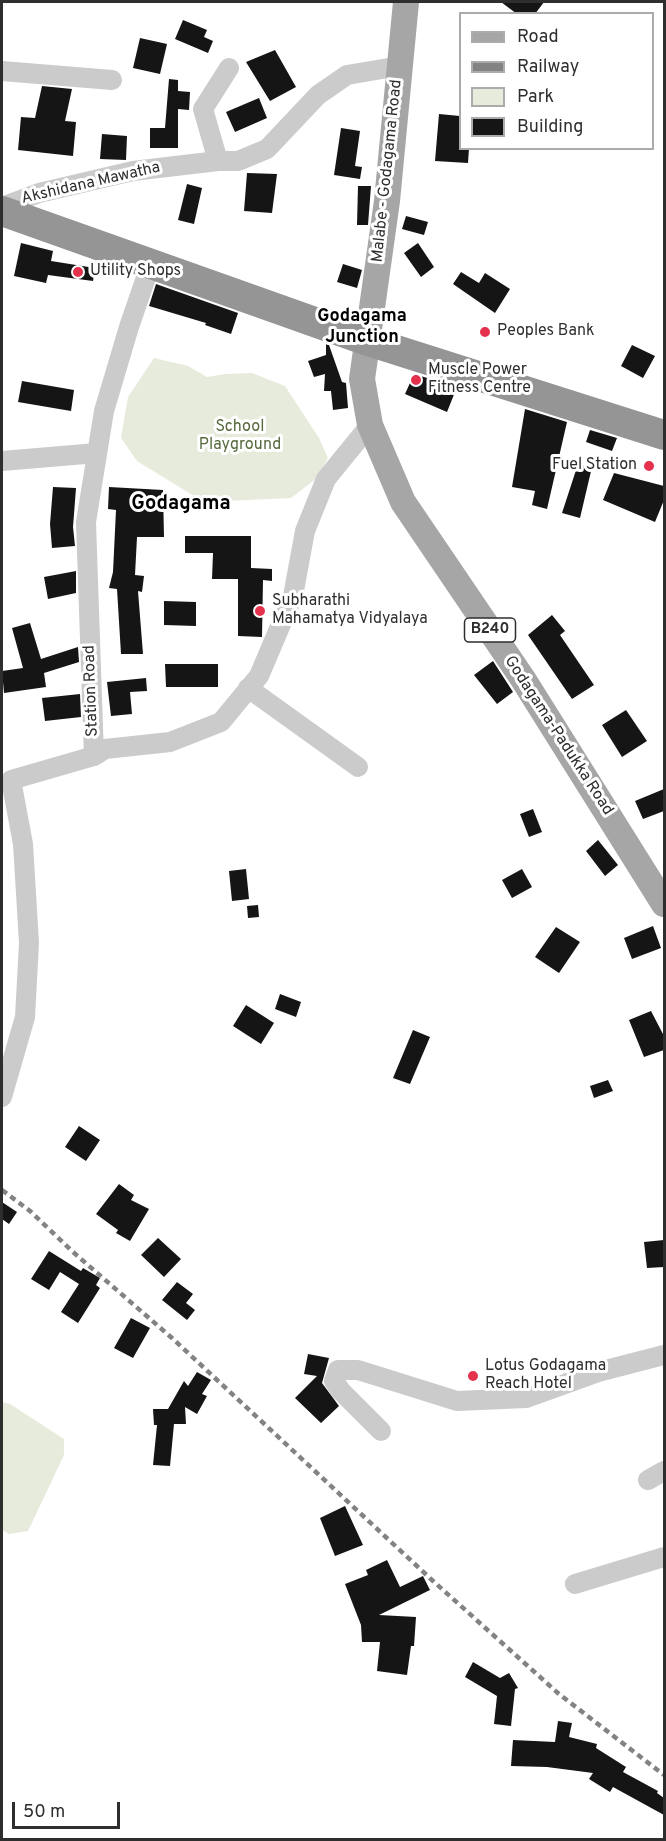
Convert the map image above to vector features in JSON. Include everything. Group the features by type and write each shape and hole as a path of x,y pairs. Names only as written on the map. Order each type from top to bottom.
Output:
{"highway":[{"path":"2,209 368,341 664,435"}],"main road":[{"name":"Malabe - Godagama Road","path":"368,341 387,201 406,2"},
{"name":"Godagama-Padukka Road","path":"368,341 362,379 370,425 404,502 523,679 664,904"}],"street":[{"name":"Akshidana Mawatha","path":"2,209 39,193 133,171 218,160 238,161 267,150 318,94 347,75 400,66"},
{"path":"218,160 203,109 229,68"},
{"path":"2,71 112,80"},
{"name":"Station Road","path":"2,1097 25,1017 29,943 23,844 11,780 94,756 86,522 104,411 151,263"},
{"path":"94,756 105,749 170,742 221,722 259,676 293,596 305,531 326,479 370,425"},
{"path":"2,461 97,453"},
{"path":"248,688 358,767"},
{"path":"381,1431 340,1391 334,1381 338,1370 358,1370 457,1401 526,1398 598,1372 664,1355"},
{"path":"575,1584 664,1557"}],"green space":[{"name":"School Playground","path":"154,358 188,366 207,377 252,373 285,386 319,438 328,458 317,478 291,498 225,501 194,496 137,461 121,438 128,397"},
{"path":"2,1402 10,1404 64,1439 64,1455 28,1531 9,1534 2,1530"}],"building":[{"path":"501,2 544,2 536,12 514,12"},
{"path":"183,20 207,30 204,37 213,41 208,53 175,39"},
{"path":"140,38 167,44 160,74 133,68"},
{"path":"275,50 296,87 270,101 246,62"},
{"path":"169,79 178,80 178,91 190,92 189,110 178,109 178,148 150,148 150,128 165,128"},
{"path":"42,86 72,89 65,121 76,122 73,156 18,150 21,117 35,118"},
{"path":"259,98 267,118 235,132 226,112"},
{"path":"439,114 459,116 459,150 469,150 468,163 435,161"},
{"path":"341,128 360,131 355,166 362,167 360,179 334,175"},
{"path":"102,134 127,136 126,160 100,159"},
{"path":"247,173 277,174 272,213 244,211"},
{"path":"187,184 202,188 194,224 178,220"},
{"path":"358,186 371,186 368,225 357,225"},
{"path":"406,216 428,222 424,235 402,229"},
{"path":"21,243 53,251 51,261 95,268 93,281 48,275 46,283 14,276"},
{"path":"418,243 434,267 421,277 404,253"},
{"path":"343,264 362,270 357,288 337,282"},
{"path":"461,272 479,283 485,273 510,289 495,313 453,284"},
{"path":"156,284 238,313 231,334 205,325 206,323 149,306"},
{"path":"326,344 329,345 342,382 346,383 348,408 333,410 331,391 324,391 325,374 314,377 308,361 326,355"},
{"path":"632,345 655,356 643,378 621,366"},
{"path":"414,374 457,387 447,412 405,394"},
{"path":"22,381 74,390 71,411 18,402"},
{"path":"525,409 567,422 547,509 532,505 535,491 512,487"},
{"path":"590,430 617,438 612,451 586,442"},
{"path":"578,464 592,467 580,518 562,513"},
{"path":"614,473 664,486 664,500 655,522 603,500"},
{"path":"53,487 76,488 73,527 75,546 52,548 50,524"},
{"path":"109,487 163,490 164,537 137,537 135,575 144,576 142,592 138,591 143,654 121,654 117,589 109,588 113,572 116,510 108,509"},
{"path":"185,536 251,536 251,568 272,569 272,581 263,580 262,637 238,636 238,579 212,579 213,553 185,553"},
{"path":"76,571 76,593 48,599 44,577"},
{"path":"164,601 196,602 196,626 164,625"},
{"path":"552,615 565,631 560,635 594,685 572,699 528,635"},
{"path":"30,623 41,659 78,647 79,662 44,673 46,687 4,693 2,671 23,668 12,628"},
{"path":"493,661 513,692 497,704 474,675"},
{"path":"165,664 218,664 218,687 166,687"},
{"path":"146,678 147,691 130,692 132,714 111,716 107,682"},
{"path":"80,694 81,717 45,721 42,698"},
{"path":"626,710 647,741 622,757 602,725"},
{"path":"664,789 664,811 643,819 635,801"},
{"path":"533,809 542,832 529,837 520,814"},
{"path":"598,840 618,865 605,876 586,851"},
{"path":"246,869 249,899 232,901 229,871"},
{"path":"522,869 532,887 512,898 502,880"},
{"path":"258,905 259,917 248,918 247,906"},
{"path":"653,926 661,948 632,959 624,938"},
{"path":"556,927 580,942 559,973 535,957"},
{"path":"280,994 301,1002 296,1017 275,1009"},
{"path":"246,1005 274,1023 261,1044 233,1026"},
{"path":"651,1011 664,1036 664,1050 644,1057 629,1020"},
{"path":"413,1030 430,1037 410,1084 393,1078"},
{"path":"608,1080 613,1091 594,1098 590,1086"},
{"path":"79,1126 100,1140 86,1161 65,1147"},
{"path":"119,1184 134,1195 131,1200 149,1209 130,1241 116,1233 118,1230 96,1214"},
{"path":"2,1202 17,1212 9,1224 2,1219"},
{"path":"158,1238 181,1259 164,1277 141,1255"},
{"path":"664,1240 664,1267 647,1268 644,1242"},
{"path":"49,1251 81,1271 83,1268 100,1278 96,1285 100,1288 78,1323 61,1312 79,1284 60,1272 49,1290 31,1279"},
{"path":"177,1282 193,1294 186,1303 195,1310 187,1320 162,1300"},
{"path":"131,1318 150,1328 133,1358 114,1348"},
{"path":"308,1354 329,1358 322,1383 339,1406 321,1423 295,1398 317,1376 304,1374"},
{"path":"197,1372 211,1380 202,1394 207,1396 197,1414 185,1407 186,1424 174,1424 170,1466 153,1465 157,1425 154,1425 153,1409 168,1409 184,1381 188,1386"},
{"path":"345,1506 363,1545 335,1556 320,1518"},
{"path":"387,1560 400,1587 423,1576 430,1590 379,1615 416,1617 414,1646 411,1646 407,1675 377,1671 380,1642 362,1642 361,1625 345,1584 368,1575 366,1570"},
{"path":"473,1662 500,1678 509,1673 518,1688 515,1689 511,1726 494,1724 497,1696 465,1677"},
{"path":"558,1721 572,1723 569,1737 597,1744 596,1748 626,1767 623,1772 658,1791 657,1793 664,1798 664,1815 613,1787 610,1792 589,1779 593,1773 547,1767 511,1766 513,1740 555,1742"}],"railway":[{"path":"2,1190 30,1211 73,1252 172,1338 433,1581 559,1694 664,1775"}],"place":[{"name":"Utility Shops","path":"78,272"},
{"name":"Peoples Bank","path":"485,332"},
{"name":"Muscle Power Fitness Centre","path":"416,380"},
{"name":"Fuel Station","path":"649,466"},
{"name":"Subharathi Mahamatya Vidyalaya","path":"260,611"},
{"name":"Lotus Godagama Reach Hotel","path":"473,1376"}],"district":[{"name":"Godagama Junction","path":"362,327"},
{"name":"Godagama","path":"181,505"}]}
